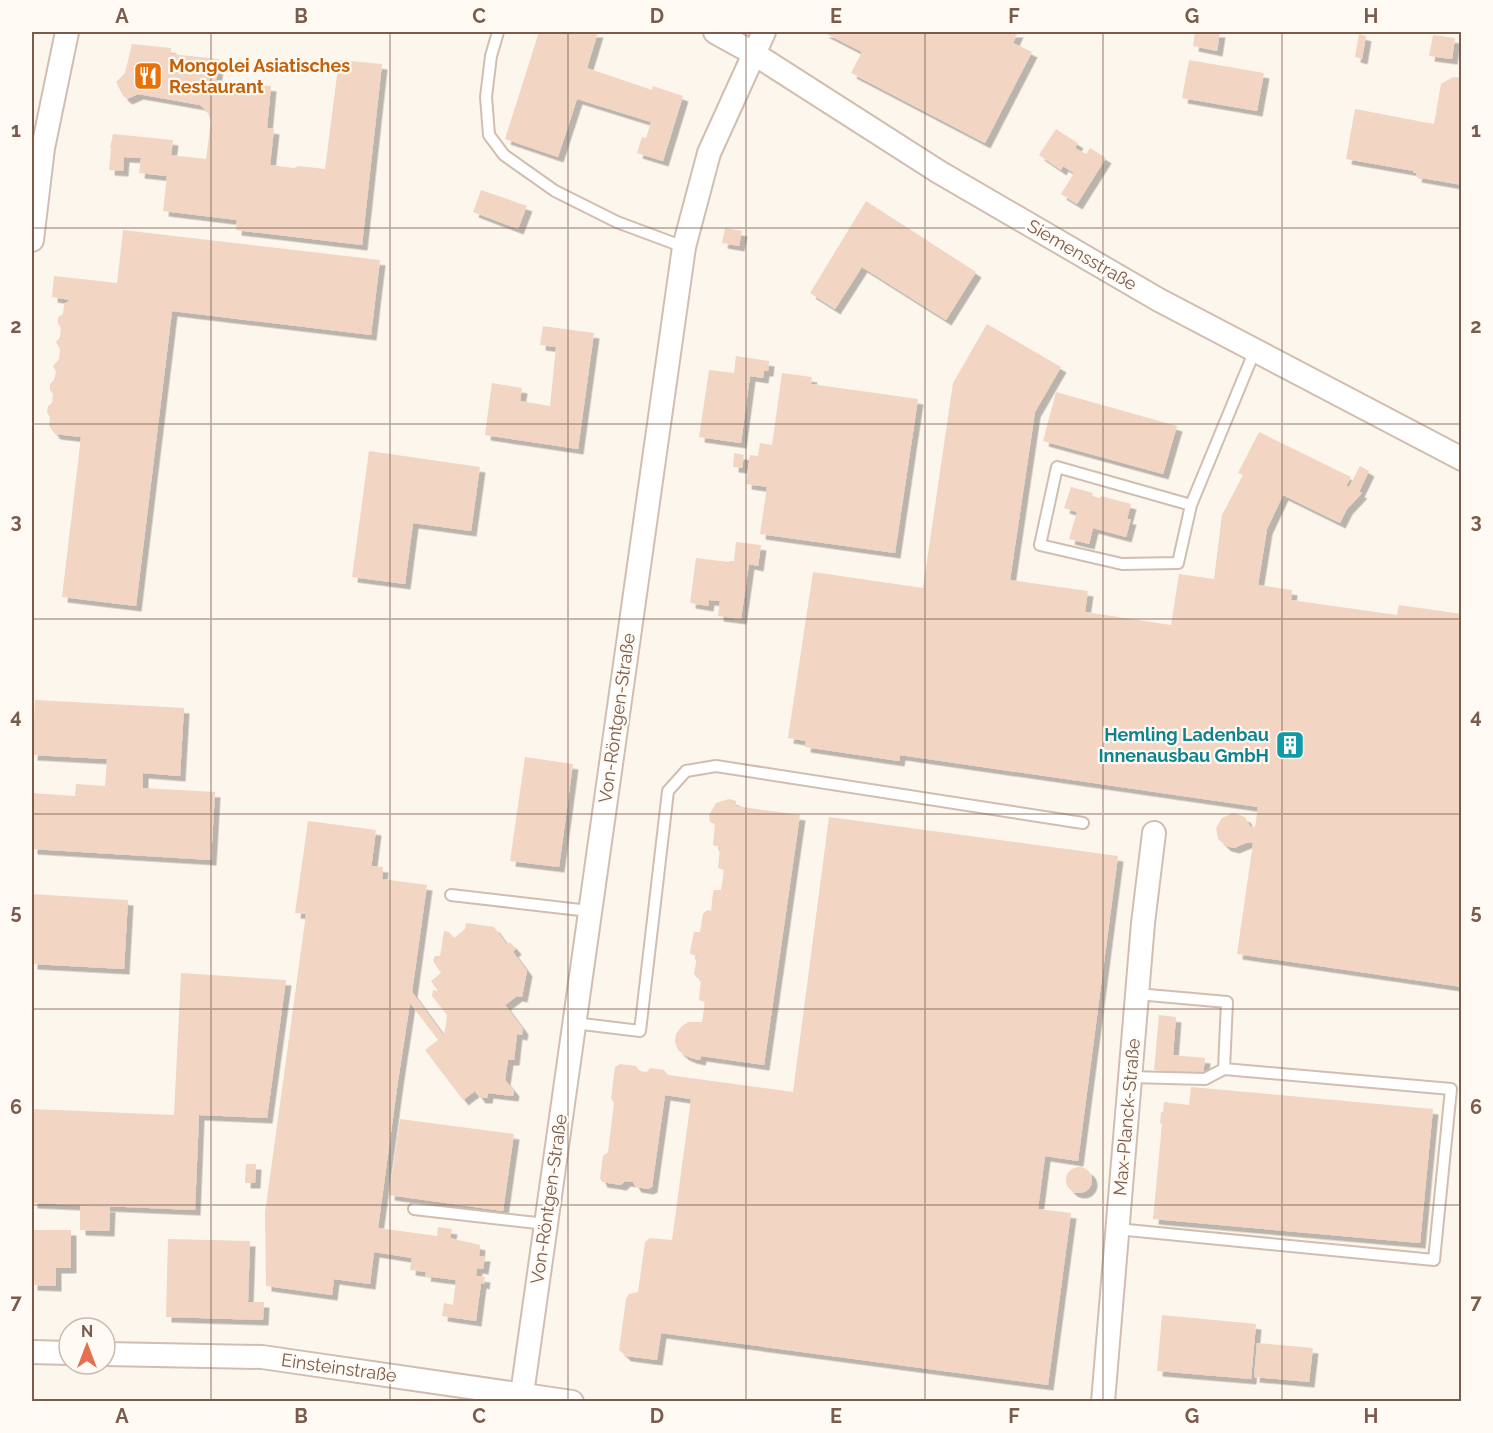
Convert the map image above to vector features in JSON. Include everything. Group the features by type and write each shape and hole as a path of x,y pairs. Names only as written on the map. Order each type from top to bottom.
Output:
{"street":[{"path":"32,240 43,148 67,32"},
{"name":"Siemensstraße","path":"715,32 753,53 939,172 1159,300 1461,459"},
{"name":"Von-Röntgen-Straße","path":"522,1394 684,247 709,153 764,32"},
{"name":"Max-Planck-Straße","path":"1103,1401 1137,994 1154,833"},
{"path":"32,1353 57,1353"},
{"name":"Einsteinstraße","path":"117,1354 262,1357 572,1401"}],"lane":[{"path":"498,32 491,56 486,97 489,135 504,155 555,191 617,222 684,247"},
{"path":"1191,505 1057,467 1040,545 1122,564 1178,563 1191,505 1255,350"},
{"path":"573,1023 640,1031 668,791 686,771 716,766 1083,823"},
{"path":"451,895 589,911"},
{"path":"1137,994 1227,1002 1224,1070"},
{"path":"1117,1229 1434,1260 1451,1089 1224,1070 1205,1079 1130,1077"},
{"path":"414,1209 546,1224"}],"building":[{"path":"539,32 598,32 587,68 652,90 653,86 683,96 663,161 637,153 642,137 646,138 651,122 577,99 558,157 505,139"},
{"path":"823,32 1018,32 1013,43 1032,52 985,143 851,73 862,52"},
{"path":"1195,32 1220,32 1217,51 1193,46"},
{"path":"1359,34 1366,36 1362,59 1355,57"},
{"path":"1433,35 1455,38 1452,59 1429,56"},
{"path":"132,44 171,48 171,54 219,59 216,80 271,86 267,128 274,129 270,165 294,168 299,166 325,169 339,60 382,64 362,245 236,230 237,220 163,211 167,176 139,173 141,158 124,157 123,171 109,170 113,134 173,140 171,155 206,159 211,121 207,111 200,105 138,94 127,99 123,96 116,82 125,73"},
{"path":"1189,60 1264,73 1257,111 1182,98"},
{"path":"1453,77 1462,78 1462,185 1416,177 1417,173 1413,173 1414,171 1346,159 1355,109 1434,124 1441,84"},
{"path":"1056,129 1078,143 1075,148 1086,154 1090,148 1106,158 1077,204 1061,194 1074,173 1063,166 1061,170 1039,155"},
{"path":"481,190 527,206 518,229 473,212"},
{"path":"866,201 976,272 946,320 862,267 835,309 810,293"},
{"path":"725,228 742,231 739,246 722,243"},
{"path":"123,230 380,260 371,335 172,311 136,606 62,597 81,437 55,434 49,426 50,417 47,412 48,406 52,403 53,394 50,384 56,372 53,366 59,359 60,349 56,342 60,337 61,328 58,324 58,317 63,314 64,304 70,300 52,297 54,276 117,283"},
{"path":"987,324 1061,367 1035,412 1010,580 1088,591 1085,612 1171,625 1179,574 1214,579 1222,515 1243,475 1238,473 1259,432 1351,477 1346,486 1349,487 1360,466 1369,471 1359,492 1362,493 1347,509 1340,523 1283,495 1267,529 1258,585 1292,590 1291,600 1397,615 1399,605 1462,614 1462,987 1237,954 1253,843 1234,848 1226,846 1218,839 1216,828 1222,818 1233,813 1245,817 1250,826 1255,827 1258,807 900,755 899,761 805,747 806,741 788,738 813,572 923,588 953,383"},
{"path":"543,326 594,333 578,449 485,435 492,383 522,388 520,401 550,406 556,347 540,345"},
{"path":"736,356 769,361 768,371 764,371 763,378 750,376 741,443 699,437 709,370 734,373"},
{"path":"782,373 812,377 811,384 918,399 895,553 760,534 767,487 746,484 750,455 758,456 760,443 772,445"},
{"path":"1056,392 1177,426 1163,474 1043,441"},
{"path":"369,451 480,467 471,531 413,523 405,584 352,577"},
{"path":"734,453 744,455 742,468 733,467"},
{"path":"1071,487 1093,493 1092,496 1100,498 1101,496 1131,504 1127,519 1131,519 1126,537 1093,528 1089,544 1069,539 1077,512 1064,508"},
{"path":"736,542 761,545 758,566 749,564 741,619 718,616 720,601 709,600 708,606 690,603 696,558 734,561"},
{"path":"35,700 184,708 180,776 143,773 143,788 215,792 211,860 32,849 32,793 75,796 76,784 105,786 107,759 32,755"},
{"path":"525,757 573,764 559,867 510,861"},
{"path":"729,799 736,801 736,806 800,815 764,1065 701,1056 700,1060 691,1058 678,1050 675,1042 676,1034 681,1027 688,1022 702,1022 705,1002 699,1000 701,979 694,974 697,956 690,954 690,951 694,932 700,932 703,914 707,910 711,911 714,890 721,890 724,870 718,868 720,847 713,845 715,824 710,822 709,815 716,803"},
{"path":"829,817 1118,856 1078,1161 1045,1156 1038,1209 1071,1213 1048,1385 661,1333 657,1360 626,1356 619,1350 626,1299 629,1294 638,1292 645,1242 650,1238 672,1240 691,1099 665,1095 652,1187 648,1189 636,1187 633,1182 625,1181 621,1185 602,1182 600,1178 603,1156 608,1152 614,1103 611,1098 615,1067 620,1064 636,1066 640,1071 647,1072 650,1068 664,1070 668,1075 793,1092"},
{"path":"308,821 376,830 370,877 372,866 383,867 382,879 427,885 412,992 444,1036 447,1015 432,996 433,990 438,991 431,981 441,973 433,961 435,956 440,956 444,931 449,932 454,938 465,929 466,923 494,927 507,945 510,942 516,949 513,952 527,971 522,997 517,996 505,1005 523,1029 522,1035 517,1034 514,1060 508,1060 505,1080 514,1091 513,1096 488,1093 487,1098 480,1098 475,1091 463,1100 425,1050 438,1040 410,1003 398,1081 378,1228 437,1236 438,1227 452,1229 450,1238 480,1245 479,1256 485,1256 483,1269 477,1268 476,1276 485,1277 484,1284 481,1283 476,1321 442,1316 444,1303 453,1305 456,1280 425,1276 426,1272 410,1270 412,1258 374,1252 370,1284 334,1279 332,1295 266,1286 265,1213 306,914 295,913"},
{"path":"32,894 128,900 124,969 32,964"},
{"path":"181,973 286,980 267,1118 199,1115 195,1210 32,1203 32,1109 174,1115"},
{"path":"1159,1015 1176,1017 1173,1055 1205,1058 1203,1075 1154,1070"},
{"path":"1191,1087 1433,1109 1420,1243 1153,1219 1162,1124 1160,1123 1161,1112 1163,1112 1164,1102 1189,1105"},
{"path":"400,1119 514,1134 503,1211 389,1195"},
{"path":"246,1164 256,1164 255,1183 245,1183"},
{"path":"1079,1167 1089,1170 1092,1180 1089,1190 1079,1193 1069,1190 1066,1180 1069,1170"},
{"path":"80,1206 110,1207 109,1231 80,1230"},
{"path":"32,1230 71,1230 71,1268 56,1268 56,1286 32,1285"},
{"path":"168,1239 250,1241 248,1302 264,1302 263,1320 166,1317"},
{"path":"1162,1315 1256,1324 1251,1379 1157,1371"},
{"path":"1257,1343 1313,1348 1309,1382 1254,1377"}],"place":[{"name":"Mongolei Asiatisches Restaurant","path":"148,76"},
{"name":"Hemling Ladenbau Innenausbau GmbH","path":"1290,745"}]}
